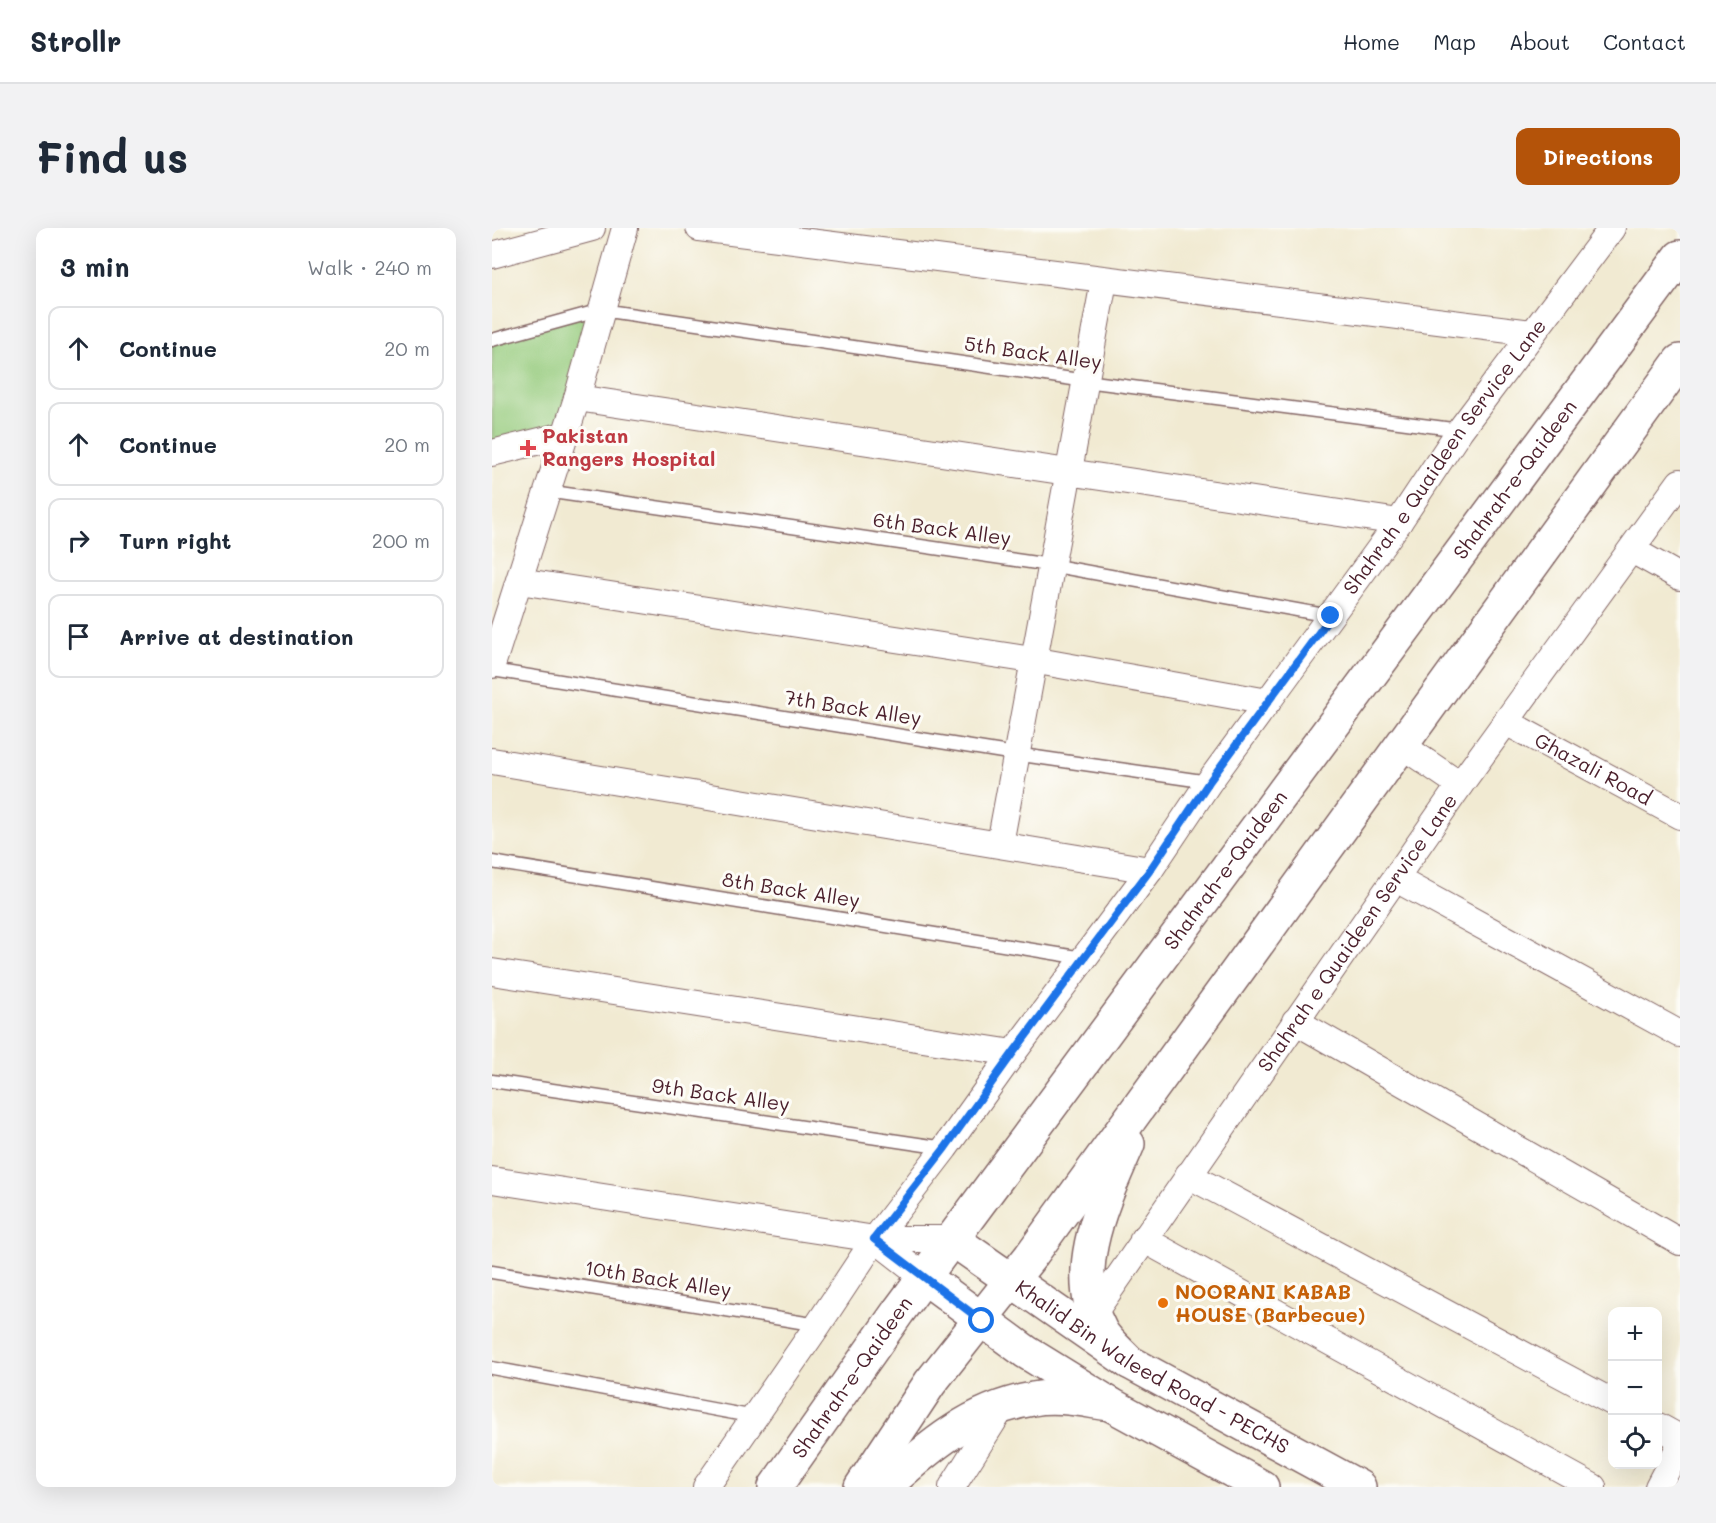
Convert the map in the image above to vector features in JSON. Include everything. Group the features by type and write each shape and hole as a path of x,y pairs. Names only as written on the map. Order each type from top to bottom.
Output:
{"main road":[{"name":"Shahrah-e-Qaideen","path":"775,1487 924,1277 1680,256"},
{"path":"861,1487 930,1383 1011,1282 1680,361"},
{"path":"1129,1362 1102,1333 1093,1314 1088,1288 1097,1216 1136,1125 1214,1002"},
{"name":"Khalid Bin Waleed Road - PECHS","path":"952,1239 1129,1362 1359,1487"},
{"path":"924,1277 1026,1352 1110,1404 1262,1487"},
{"path":"885,1487 939,1440 970,1421 1003,1406 1034,1398 1110,1404"}],"street":[{"path":"492,255 592,228"},
{"path":"492,668 497,638 519,581 577,398 625,228"},
{"path":"699,228 1104,281 1533,333"},
{"name":"Shahrah e Quaideen Service Lane","path":"706,1487 818,1325 874,1239 945,1148 1150,870 1209,782 1399,522 1460,430 1612,228"},
{"path":"1000,844 1032,660 1104,281"},
{"path":"577,398 1399,522"},
{"path":"492,453 564,435"},
{"name":"Shahrah e Quaideen Service Lane","path":"1093,1314 1460,785 1680,482"},
{"path":"1632,550 1680,577"},
{"path":"519,581 1032,660 1268,702"},
{"name":"Ghazali Road","path":"1506,722 1680,816"},
{"path":"1401,745 1460,785"},
{"path":"492,761 1150,870"},
{"path":"1396,879 1680,1034"},
{"path":"492,972 1013,1053"},
{"path":"1295,1021 1680,1242"},
{"path":"1188,1175 1608,1400"},
{"path":"492,1180 874,1239 952,1239"},
{"path":"874,1239 924,1277"},
{"path":"1143,1239 1593,1487"},
{"path":"952,1487 1003,1406"},
{"path":"1662,1428 1680,1438"},
{"path":"1658,1487 1680,1445"}],"lane":[{"path":"492,340 601,310"},
{"name":"5th Back Alley","path":"601,310 1086,381 1460,430"},
{"name":"6th Back Alley","path":"546,491 1050,565 1331,616"},
{"name":"7th Back Alley","path":"492,668 1016,754 1209,782"},
{"name":"8th Back Alley","path":"492,862 1083,958"},
{"name":"9th Back Alley","path":"492,1081 945,1148"},
{"name":"10th Back Alley","path":"492,1272 818,1325"},
{"path":"492,1368 755,1416"}],"green space":[{"path":"601,310 564,435 492,453 492,340"}],"place":[{"name":"Pakistan Rangers Hospital","path":"528,448"},
{"name":"NOORANI KABAB HOUSE (Barbecue)","path":"1163,1303"}],"route":[{"path":"982,1321 874,1239 945,1148 1150,870 1209,782 1331,616"}]}
